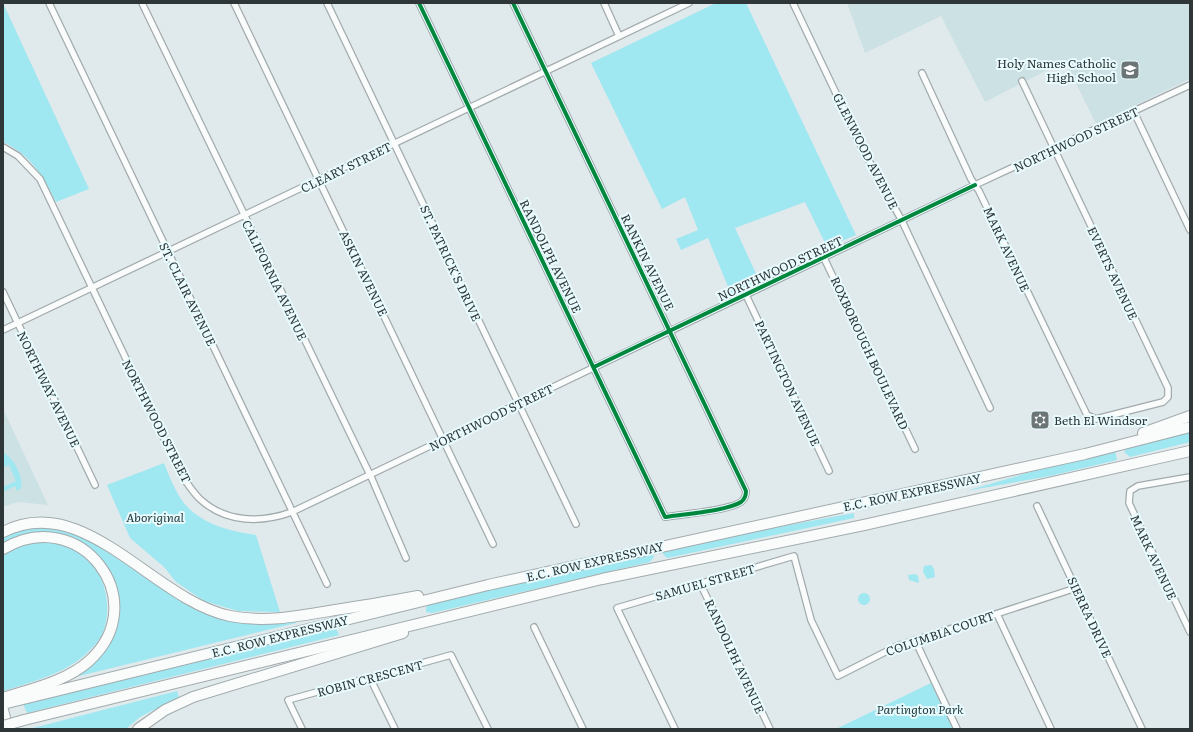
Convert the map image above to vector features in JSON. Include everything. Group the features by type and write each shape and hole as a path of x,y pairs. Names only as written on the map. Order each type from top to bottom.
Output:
{"highway":[{"path":"1085,454 1190,416"},
{"name":"E.C. ROW EXPRESSWAY","path":"3,704 15,698 488,585 1085,454 1190,427"},
{"name":"E.C. ROW EXPRESSWAY","path":"3,726 467,610 602,579 864,525 1190,451"},
{"path":"1146,462 1190,456"},
{"path":"3,532 22,524 35,522 56,522 67,525 90,536 194,604 217,613 244,618 267,619 293,617 488,585"},
{"path":"3,549 21,540 40,537 59,538 78,545 87,551 101,566 111,585 114,604 112,626 108,637 103,646 88,662 65,676 15,698 3,698"},
{"path":"138,729 165,710 193,697 424,627 467,610"},
{"path":"3,710 7,729"},
{"path":"3,721 7,729"}],"street":[{"name":"ST. CLAIR AVENUE","path":"49,3 327,584"},
{"name":"CALIFORNIA AVENUE","path":"142,3 392,524 406,558"},
{"name":"ASKIN AVENUE","path":"234,3 493,544"},
{"name":"ST. PATRICK'S DRIVE","path":"327,3 576,524"},
{"name":"RANDOLPH AVENUE","path":"419,3 665,517"},
{"name":"RANKIN AVENUE","path":"513,3 746,491 746,497 743,502 732,506 665,517"},
{"path":"604,3 619,36"},
{"name":"CLEARY STREET","path":"3,330 688,3"},
{"name":"GLENWOOD AVENUE","path":"793,3 863,150 902,221 990,408"},
{"name":"MARK AVENUE","path":"922,74 1080,402 1087,415 1096,419"},
{"name":"EVERTS AVENUE","path":"1022,81 1168,388 1168,397 1163,402 1096,419"},
{"name":"NORTHWOOD STREET","path":"3,147 18,156 40,179 183,478 200,499 221,512 243,519 261,520 292,512 975,185 1190,85"},
{"path":"1134,112 1190,230"},
{"name":"ROXBOROUGH BOULEVARD","path":"824,258 915,449"},
{"name":"NORTHWAY AVENUE","path":"3,292 95,485"},
{"name":"PARTINGTON AVENUE","path":"746,295 829,471"},
{"name":"MARK AVENUE","path":"1190,477 1138,486 1130,491 1129,503 1190,632"},
{"name":"SIERRA DRIVE","path":"1036,506 1142,729"},
{"name":"COLUMBIA COURT","path":"794,556 811,620 838,676 885,651 1076,588"},
{"name":"SAMUEL STREET","path":"675,729 617,608 794,556"},
{"name":"RANDOLPH AVENUE","path":"700,583 770,729"},
{"path":"997,614 1051,729"},
{"path":"534,627 583,729"},
{"path":"915,640 957,729"},
{"name":"ROBIN CRESCENT","path":"302,729 288,700 451,655 488,729"},
{"path":"370,678 395,729"}],"shaded area":[{"name":"Holy Names Catholic High School","path":"847,3 1190,3 1190,79 1096,124 1065,61 985,102 941,16 865,53"},
{"path":"3,409 48,505 17,502 3,507"}],"green space":[{"path":"3,3 89,189 56,202 41,175 29,160 13,147 3,142"},
{"path":"716,3 746,3 856,235 827,247 805,202 735,228 759,280 731,294 708,238 681,250 676,239 698,230 685,197 662,209 591,63"},
{"path":"1190,432 1190,442 1130,457 1124,452 1128,447"},
{"path":"1115,450 1117,460 1050,476 966,491 1068,461"},
{"path":"3,453 14,462 21,478 21,488 17,491 15,486 3,492 3,487 16,481 9,465 3,467"},
{"name":"Aboriginal","path":"164,463 178,494 184,504 192,512 212,524 223,528 256,535 280,612 238,611 204,601 176,582 164,567 130,538 107,485"},
{"path":"854,513 854,518 667,558 661,552 665,548"},
{"path":"23,526 61,528 82,535 186,605 218,618 243,622 296,619 296,623 75,677 75,674 93,664 104,651 113,634 105,567 91,550 70,538 48,533 26,534 3,542 3,535"},
{"path":"48,540 80,553 91,562 102,580 105,590 107,601 106,623 96,644 72,665 39,680 4,691 3,555 11,548 32,541"},
{"path":"650,551 654,557 650,562 432,613 426,612 428,604"},
{"path":"931,565 934,569 935,577 927,579 923,572 924,566"},
{"path":"915,574 918,576 919,583 909,580 908,575"},
{"path":"862,593 866,593 870,599 866,605 862,605 858,601 858,597"},
{"path":"335,626 339,635 27,713 23,704"},
{"name":"Partington Park","path":"931,683 953,729 836,729"},
{"path":"177,691 179,697 140,717 126,729 29,729"}],"cycle path":[{"path":"419,3 665,517 716,510 741,502 746,491 513,3"},
{"path":"594,367 975,185"}],"place":[{"name":"Holy Names Catholic High School","path":"1130,70"},
{"name":"Beth El Windsor","path":"1040,420"}]}
